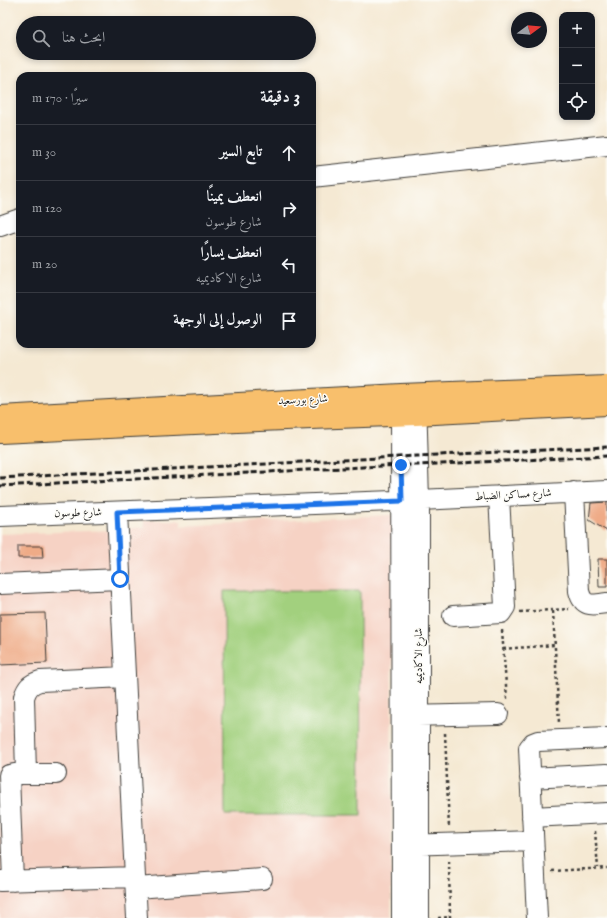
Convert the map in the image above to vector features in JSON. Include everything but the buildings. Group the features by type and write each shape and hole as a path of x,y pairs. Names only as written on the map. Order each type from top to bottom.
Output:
{"main road":[{"name":"شارع بورسعيد","path":"0,432 259,420 607,387"},
{"name":"شارع بورسعيد","path":"0,417 408,405 607,404"}],"street":[{"path":"316,177 607,145"},
{"path":"0,226 16,220"},
{"name":"شارع الاكاديميه","path":"408,405 410,500 411,845 419,918"},
{"name":"شارع مساكن الضباط","path":"410,500 607,491"},
{"path":"574,492 579,591 581,598 586,603 593,605 607,603"},
{"path":"453,616 501,613 504,610 505,602 499,496"},
{"name":"شارع طوسون","path":"0,516 410,500"},
{"path":"117,512 138,918"},
{"path":"0,584 120,579"},
{"path":"125,677 40,681 32,684 26,690 12,774 6,881 136,883 262,879"},
{"path":"411,716 498,714"},
{"path":"537,918 529,748 538,740 607,738"},
{"path":"12,774 56,774"},
{"path":"530,778 607,774"},
{"path":"532,817 601,813"},
{"path":"411,845 533,840"},
{"name":"شارع الاكاديميه","path":"402,918 411,845"}],"path":[{"path":"498,714 505,708 507,699 501,613 576,608 586,603"},
{"path":"553,610 560,740"},
{"path":"503,649 555,645"},
{"path":"438,918 450,918 445,715"},
{"path":"598,868 601,813"},
{"path":"535,872 607,868"}],"shaded area":[{"path":"392,515 391,918 0,918 0,534 118,530 144,527 144,520 181,520 181,526"}],"green space":[{"path":"224,591 360,591 361,815 225,815"}],"railway":[{"path":"0,478 607,447"},
{"path":"0,486 607,456"}],"route":[{"path":"120,579 117,512 402,501 401,465"}]}
